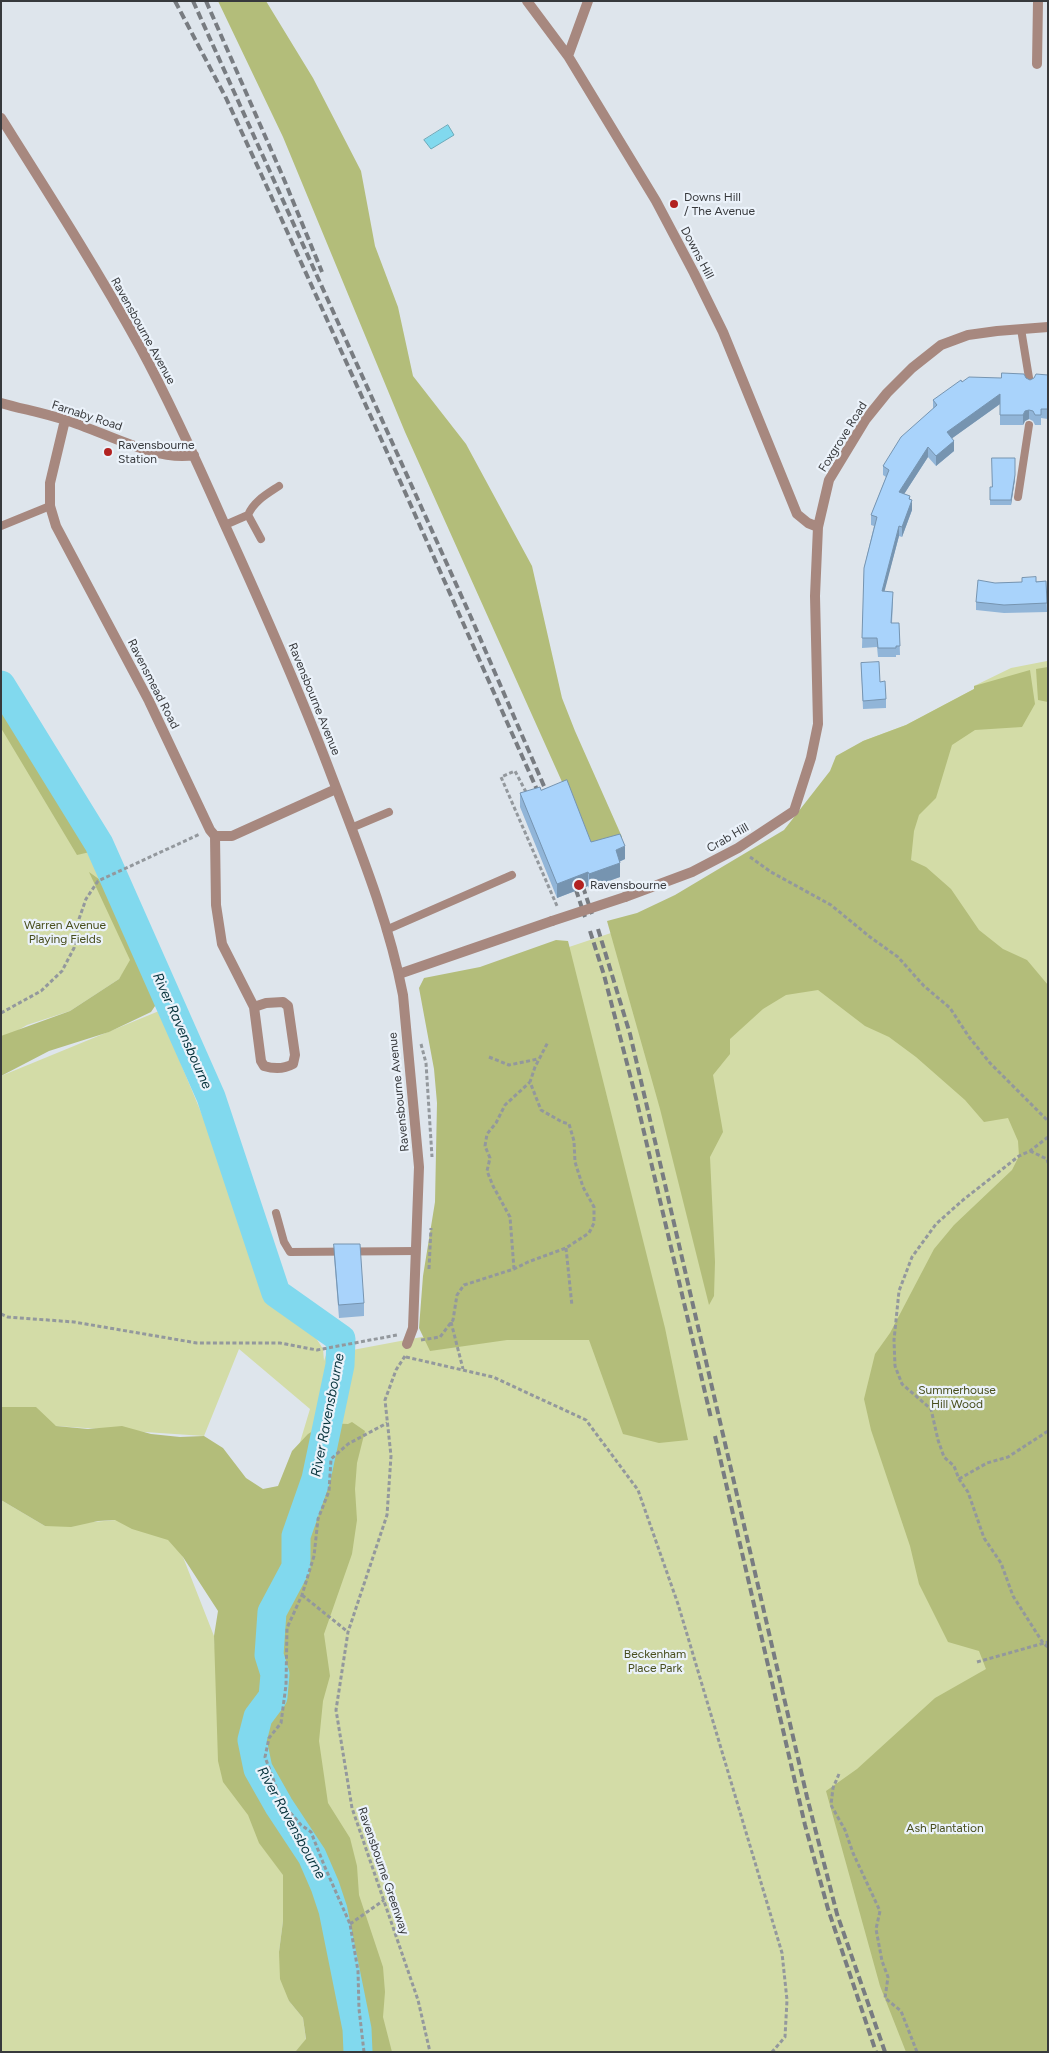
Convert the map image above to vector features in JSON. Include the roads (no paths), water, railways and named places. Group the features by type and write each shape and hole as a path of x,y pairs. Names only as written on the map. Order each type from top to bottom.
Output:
{"street":[{"name":"Downs Hill","path":"527,1 568,56 656,202 723,332 797,514 818,527"},
{"path":"568,56 588,1"},
{"path":"1037,64 1038,1"},
{"name":"Ravensbourne Avenue","path":"1,118 57,206 141,348 194,455 310,720 373,886 399,974 419,1167 413,1328 407,1344"},
{"name":"Foxgrove Road","path":"818,527 829,480 850,443 871,412 912,368 942,345 959,338 997,330 1048,327"},
{"name":"Farnaby Road","path":"1,403 65,420 160,454 180,458 194,455"},
{"name":"Ravensmead Road","path":"65,420 50,483 50,506 56,526 150,701 213,833"},
{"name":"Crab Hill","path":"399,974 556,917 625,897 692,872 738,848 794,811 811,758 818,724 815,596 818,527"},
{"path":"254,1007 266,1003 282,1002 288,1006 295,1055 293,1064 287,1067 272,1068 264,1066 261,1061 254,1007 222,944 216,905 213,833 232,836 336,789"}],"lane":[{"path":"1021,329 1030,384"},
{"path":"1018,497 1029,425"},
{"path":"225,525 248,515 258,501 279,486"},
{"path":"1,526 50,506"},
{"path":"248,515 261,538"},
{"path":"351,828 389,812"},
{"path":"386,930 512,874"},
{"path":"276,1212 284,1242 290,1252 416,1252"}],"water":[{"path":"448,125 454,135 431,149 424,140"}],"waterway":[{"name":"River Ravensbourne","path":"1,685 99,844 211,1097 276,1293 341,1339 340,1365 316,1479 296,1536 296,1567 272,1612 269,1655 275,1674 273,1697 258,1717 252,1740 258,1769 279,1806 312,1856 325,1886 333,1910 357,2029 358,2052"}],"railway":[{"path":"175,1 226,98 262,176 542,801"},
{"path":"193,1 470,615 550,800"},
{"path":"206,1 283,177 322,272"},
{"path":"579,875 592,914"},
{"path":"572,878 585,917"},
{"path":"598,929 630,1034 807,1797 837,1914 885,2052"},
{"path":"590,931 604,975 636,1098 711,1418"},
{"path":"715,1436 805,1825 828,1909 876,2052"}],"place":[{"name":"Downs Hill / The Avenue","path":"674,204"},
{"name":"Ravensbourne Station","path":"108,452"},
{"name":"Ravensbourne","path":"579,885"}],"park label":[{"name":"Warren Avenue Playing Fields","path":"65,932"},
{"name":"Summerhouse Hill Wood","path":"957,1397"},
{"name":"Beckenham Place Park","path":"655,1661"},
{"name":"Ash Plantation","path":"945,1828"}]}
